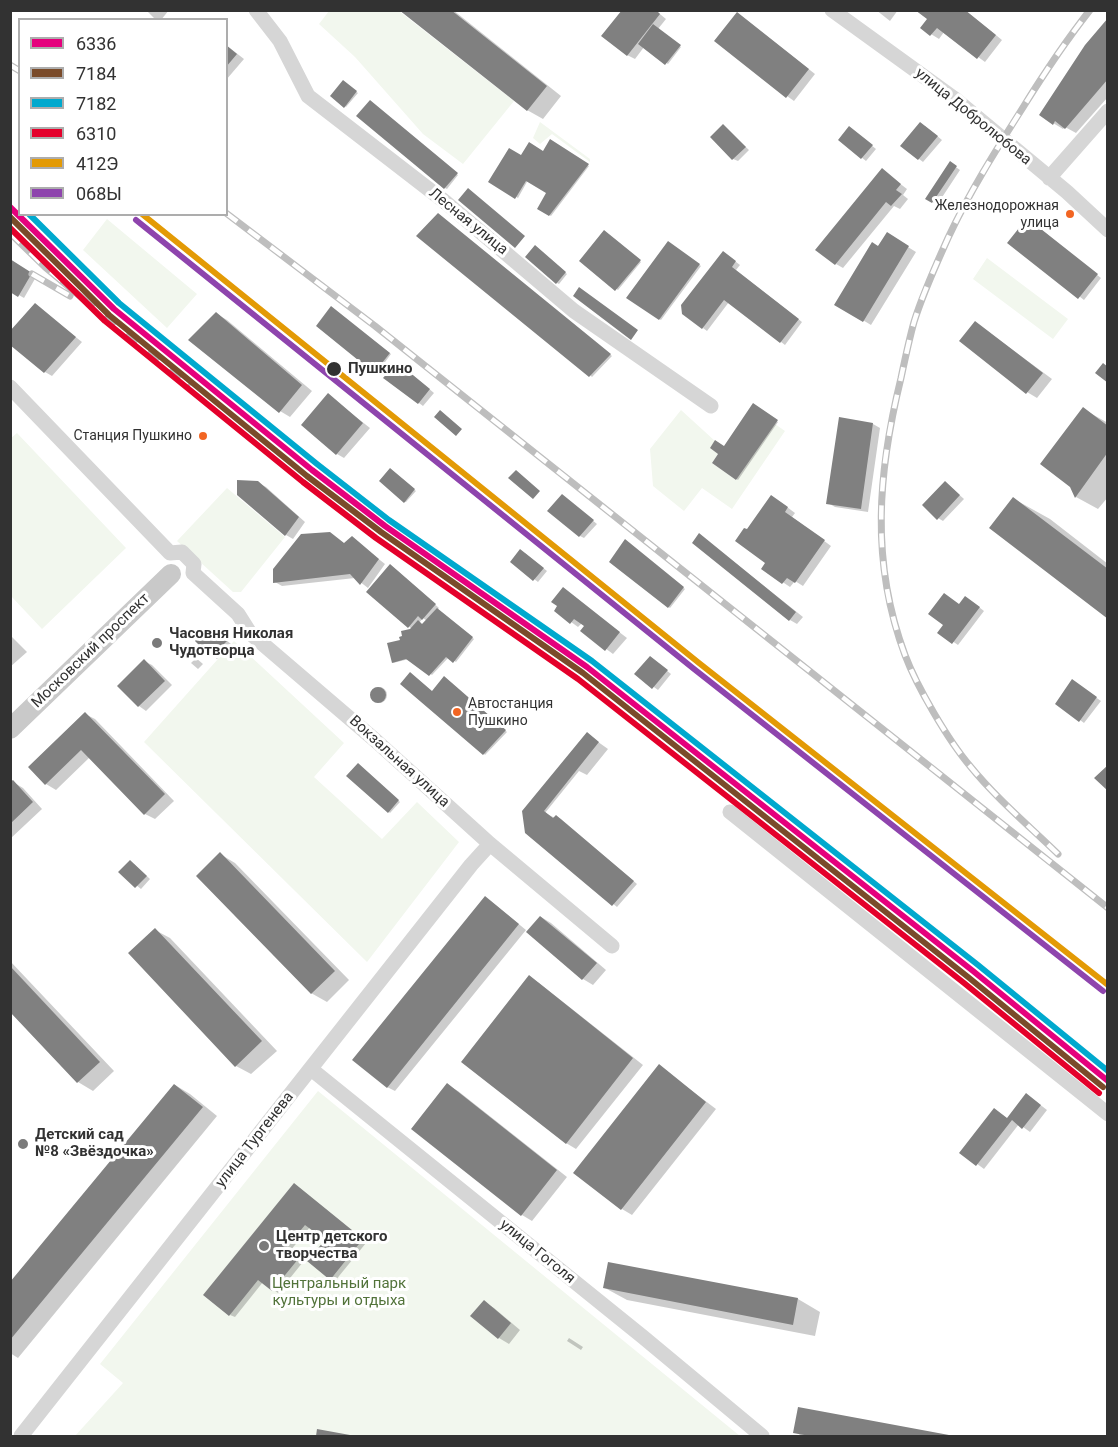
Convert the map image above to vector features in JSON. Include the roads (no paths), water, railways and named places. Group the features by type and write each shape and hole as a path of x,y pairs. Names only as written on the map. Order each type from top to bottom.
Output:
{"main road":[{"name":"Московский проспект","path":"10,729 171,574"}],"street":[{"name":"Лесная улица","path":"256,10 280,41 308,96 444,201 574,310 711,406"},
{"name":"улица Добролюбова","path":"832,10 955,99 1067,192 1107,230"},
{"path":"1049,178 1107,111"},
{"name":"Вокзальная улица","path":"10,387 170,553 182,552 194,564 193,573 238,614 250,633 375,740 490,844 612,946"},
{"path":"170,553 166,564 171,574 180,578 193,573"},
{"path":"730,812 1107,1114"},
{"name":"улица Тургенева","path":"21,1437 471,865 490,844"},
{"name":"улица Гоголя","path":"311,1069 643,1337 762,1437"}],"railway":[{"path":"1058,854 980,778 952,742 925,697 910,668 894,620 886,585 881,516 883,482 893,413 921,300 956,221 983,172 1046,71 1090,10"},
{"path":"10,65 18,70"},
{"path":"228,215 375,326 1108,908"},
{"path":"10,233 45,267 187,385"},
{"path":"32,274 70,296"}],"place":[{"name":"Железнодорожная улица","path":"1070,214"},
{"name":"Пушкино","path":"334,369"},
{"name":"Станция Пушкино","path":"203,436"},
{"name":"Часовня Николая Чудотворца","path":"157,643"},
{"name":"Автостанция Пушкино","path":"457,712"},
{"name":"Детский сад №8 «Звёздочка»","path":"23,1144"},
{"name":"Центр детского творчества","path":"264,1246"}],"park label":[{"name":"Центральный парк культуры и отдыха","path":"339,1292"}]}
